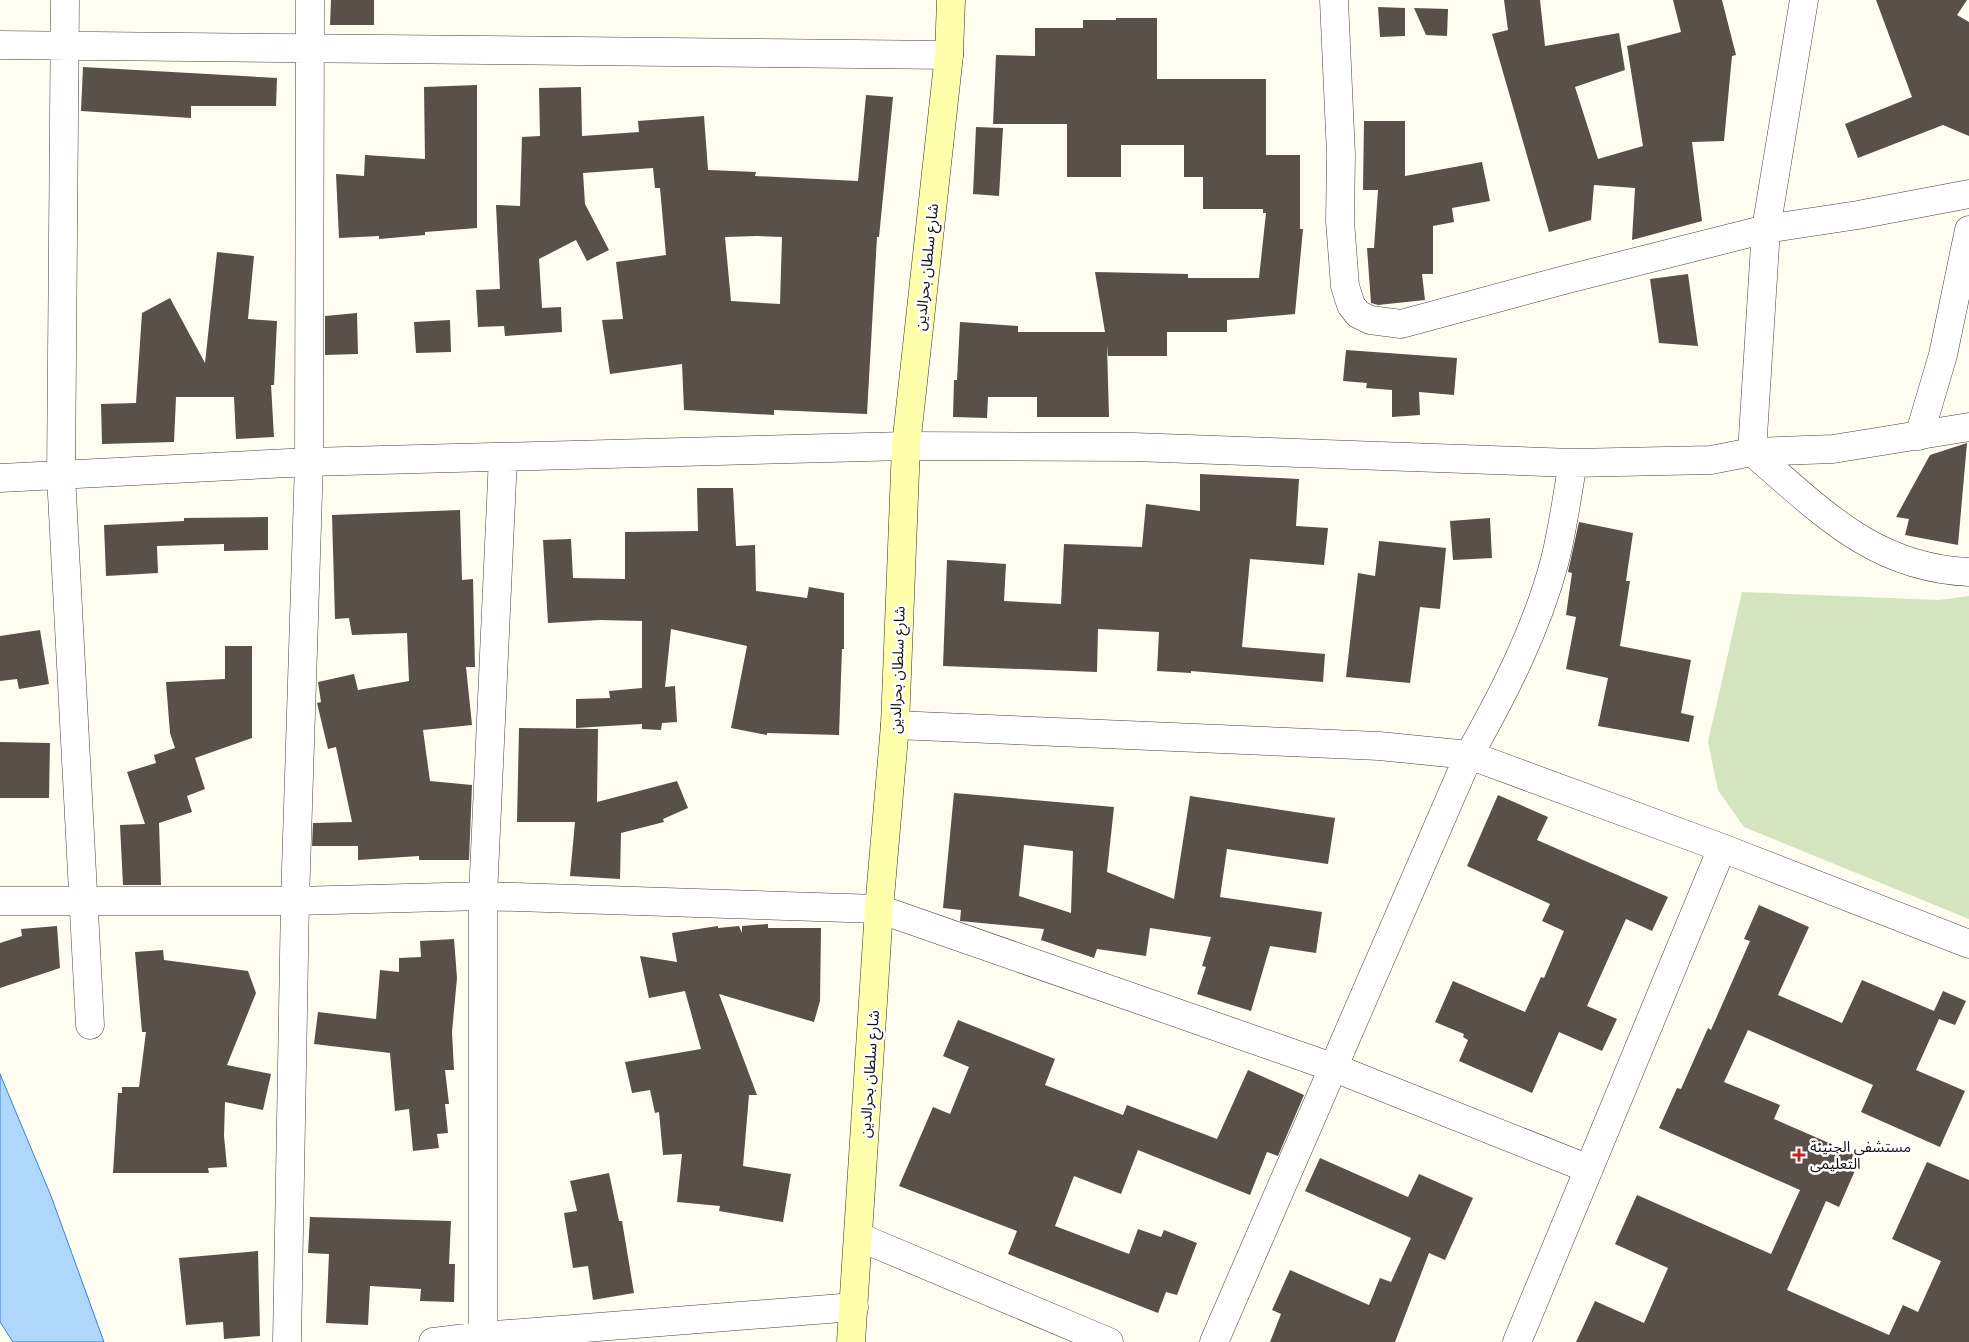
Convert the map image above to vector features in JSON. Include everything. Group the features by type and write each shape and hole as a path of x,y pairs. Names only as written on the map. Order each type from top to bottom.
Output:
{"street":[{"path":"65,0 60,476 90,1025"},
{"path":"287,1342 295,901 309,462 310,0"},
{"name":"شارع سلطان بحرالدين","path":"851,1342 879,908 895,725 906,446 949,55 952,0"},
{"path":"1334,0 1341,155 1340,221 1345,286 1351,305 1358,314 1370,320 1401,324 1568,278 1766,229 1858,215 1969,194"},
{"path":"1752,452 1766,229 1804,0"},
{"path":"0,44 949,55"},
{"path":"1919,436 1943,356 1969,230"},
{"path":"0,478 309,462 906,446 1133,447 1573,462 1711,460 1752,452 1833,448 1919,436 1969,426"},
{"path":"1752,452 1835,523 1873,548 1912,563 1969,572"},
{"path":"483,1336 483,896 503,457"},
{"path":"1214,1342 1469,755 1502,696 1523,650 1554,560 1573,462"},
{"path":"895,725 1379,746 1469,755 1722,848 1969,944"},
{"path":"1517,1342 1722,848"},
{"path":"0,901 295,901 483,896 879,908 1332,1067 1589,1170"},
{"path":"859,1237 1109,1342"},
{"path":"433,1342 483,1336 854,1307"}],"green space":[{"path":"1742,592 1938,600 1969,596 1969,919 1744,827 1718,790 1708,742"}],"water":[{"path":"0,1074 51,1196 104,1342 13,1342 0,1322"}],"building":[{"path":"331,0 374,0 374,25 330,25"},
{"path":"1504,0 1540,0 1545,46 1619,33 1625,70 1575,87 1598,159 1643,146 1627,46 1681,32 1673,0 1722,0 1736,55 1732,56 1724,141 1692,142 1702,221 1632,240 1635,188 1594,185 1591,220 1549,232 1492,34 1508,30"},
{"path":"1876,0 1967,0 1957,15 1969,22 1969,136 1943,125 1858,158 1845,124 1912,97"},
{"path":"1378,7 1405,8 1405,36 1380,37"},
{"path":"1414,8 1448,9 1447,36 1426,35"},
{"path":"1116,18 1157,18 1157,79 1266,79 1266,155 1300,155 1300,229 1303,229 1295,314 1227,320 1227,332 1167,332 1167,356 1108,356 1107,345 1109,417 1037,417 1037,397 988,397 987,418 953,417 954,380 957,380 960,322 1018,326 1018,332 1105,332 1095,272 1188,274 1188,278 1259,278 1266,213 1263,213 1263,209 1203,209 1203,177 1184,177 1184,145 1121,145 1121,177 1067,177 1067,124 993,124 996,55 1035,56 1035,28 1083,28 1083,20 1116,20"},
{"path":"83,67 277,78 276,106 191,106 191,118 81,111"},
{"path":"477,85 477,228 425,232 425,235 379,239 379,236 339,238 336,174 364,176 365,155 425,159 424,87"},
{"path":"581,87 582,136 639,132 638,121 704,116 708,170 756,172 755,176 858,181 866,95 893,97 879,237 877,237 867,414 774,410 774,415 684,410 682,364 610,374 602,320 623,319 616,262 666,255 660,188 655,188 653,168 583,173 585,204 609,250 587,261 576,240 539,259 542,308 561,307 562,332 505,336 504,326 478,327 476,290 500,289 496,205 520,206 522,137 540,136 539,88","holes":["725,237 782,237 780,304 731,301"]},
{"path":"1364,121 1405,121 1405,176 1482,162 1490,201 1452,208 1454,222 1433,226 1433,274 1422,274 1425,300 1378,305 1371,303 1367,248 1374,248 1378,190 1363,190"},
{"path":"976,127 1003,128 999,196 973,194"},
{"path":"217,252 254,256 248,319 277,321 274,385 271,385 274,437 236,439 234,397 176,397 174,442 102,444 101,404 136,403 142,313 170,298 205,363"},
{"path":"1688,274 1698,346 1659,343 1650,279"},
{"path":"357,313 358,354 325,355 325,316"},
{"path":"450,320 451,352 416,353 414,322"},
{"path":"1346,350 1457,358 1454,395 1419,392 1420,415 1392,417 1392,390 1366,388 1367,383 1343,381"},
{"path":"1967,443 1958,545 1905,535 1909,519 1896,517 1930,455"},
{"path":"1200,474 1299,479 1296,526 1328,528 1324,565 1250,559 1242,647 1325,654 1323,682 1191,671 1191,673 1157,671 1159,632 1098,629 1097,672 943,666 947,560 1006,564 1004,601 1061,604 1064,544 1142,547 1146,504 1200,511"},
{"path":"697,488 733,488 736,546 755,545 756,591 807,598 809,587 844,593 844,649 842,649 839,735 767,733 767,735 731,728 747,646 671,629 665,687 675,686 677,722 662,723 661,730 642,729 642,724 576,728 576,699 610,698 609,691 642,688 642,621 600,620 548,623 543,540 571,539 573,578 625,579 625,532 698,531"},
{"path":"460,510 462,580 473,579 475,667 466,667 472,725 423,730 430,781 472,785 469,860 419,860 419,856 358,860 358,846 312,846 313,823 352,822 336,747 328,749 317,703 321,702 318,682 354,674 358,690 409,681 407,633 352,635 349,618 335,619 332,515"},
{"path":"268,517 268,550 224,551 224,544 157,546 158,573 106,576 104,525 184,521 184,518"},
{"path":"1490,518 1492,558 1453,560 1450,521"},
{"path":"1579,522 1633,533 1626,581 1630,581 1620,646 1691,660 1681,713 1694,716 1689,742 1598,726 1608,678 1566,669 1576,617 1566,615 1572,573 1568,572"},
{"path":"1379,541 1446,548 1440,609 1420,607 1410,683 1346,677 1358,573 1375,576"},
{"path":"40,630 49,684 19,689 17,679 0,681 0,636"},
{"path":"225,646 252,646 252,738 195,758 205,789 187,796 192,812 159,823 161,885 123,885 120,825 145,824 127,772 156,763 154,755 175,748 170,733 166,682 225,679"},
{"path":"519,728 598,729 597,802 677,781 688,808 663,819 664,822 621,833 620,879 570,876 575,822 517,822"},
{"path":"0,742 50,743 49,798 0,798"},
{"path":"954,793 1114,807 1107,872 1174,899 1190,796 1335,818 1328,864 1227,849 1220,897 1322,912 1316,953 1270,946 1251,1011 1197,994 1206,967 1202,966 1211,937 1150,928 1146,956 1097,949 1094,958 1041,940 1044,929 960,921 961,910 943,908","holes":["1024,845 1073,851 1071,913 1019,896"]},
{"path":"1498,795 1548,817 1537,840 1668,897 1652,931 1626,919 1587,1006 1617,1019 1602,1051 1559,1032 1532,1093 1459,1061 1468,1040 1463,1037 1464,1034 1435,1022 1453,981 1525,1012 1541,977 1544,978 1564,931 1542,921 1550,904 1467,866"},
{"path":"1759,905 1809,927 1778,995 1842,1023 1862,980 1934,1011 1943,991 1966,1001 1955,1025 1939,1019 1916,1070 1965,1091 1940,1147 1861,1112 1873,1085 1748,1030 1724,1082 1780,1105 1774,1119 1861,1157 1839,1207 1826,1201 1787,1290 1889,1335 1903,1305 1918,1312 1941,1261 1892,1239 1927,1162 1969,1180 1969,1342 1576,1342 1595,1301 1644,1323 1668,1268 1615,1244 1637,1195 1771,1254 1800,1190 1659,1128 1677,1088 1681,1089 1708,1028 1711,1030 1750,941 1744,939"},
{"path":"768,924 768,928 821,928 820,1001 814,1022 719,994 757,1095 749,1095 743,1166 791,1174 783,1222 719,1211 720,1206 677,1202 682,1154 663,1155 659,1112 655,1113 650,1090 632,1093 625,1062 701,1049 685,991 649,998 640,956 677,962 672,933 718,926 718,928 739,926 742,933 742,926"},
{"path":"57,926 60,968 0,988 0,943 22,936 21,929"},
{"path":"454,939 457,978 452,1032 454,1070 445,1070 449,1104 445,1104 448,1133 437,1134 439,1148 413,1151 409,1109 395,1111 390,1053 314,1044 318,1012 376,1019 380,970 399,972 399,958 421,957 420,941"},
{"path":"163,950 164,960 248,971 256,993 227,1065 271,1074 263,1110 225,1102 224,1136 227,1167 208,1168 209,1173 113,1173 118,1093 122,1093 122,1087 139,1087 146,1032 142,1032 135,952"},
{"path":"958,1020 1055,1059 1045,1085 1123,1115 1127,1105 1217,1139 1248,1070 1304,1095 1278,1156 1267,1152 1250,1195 1138,1150 1121,1194 1074,1176 1055,1226 1129,1254 1138,1229 1161,1237 1164,1230 1197,1243 1177,1295 1166,1292 1158,1313 1008,1254 1017,1231 899,1186 933,1107 950,1114 969,1067 943,1056"},
{"path":"1320,1158 1408,1197 1419,1174 1473,1198 1445,1260 1429,1253 1395,1342 1270,1342 1281,1314 1272,1310 1290,1270 1369,1305 1380,1278 1391,1282 1411,1238 1305,1191"},
{"path":"609,1173 619,1221 622,1221 634,1293 593,1300 588,1266 573,1268 564,1213 577,1211 570,1181"},
{"path":"310,1217 451,1221 449,1264 455,1264 454,1302 420,1301 421,1289 370,1286 368,1325 326,1323 329,1254 308,1253"},
{"path":"258,1251 260,1336 224,1339 223,1322 186,1325 179,1258"}],"place":[{"name":"مستشفي الجنينة التعليمى","path":"1799,1155"}]}
